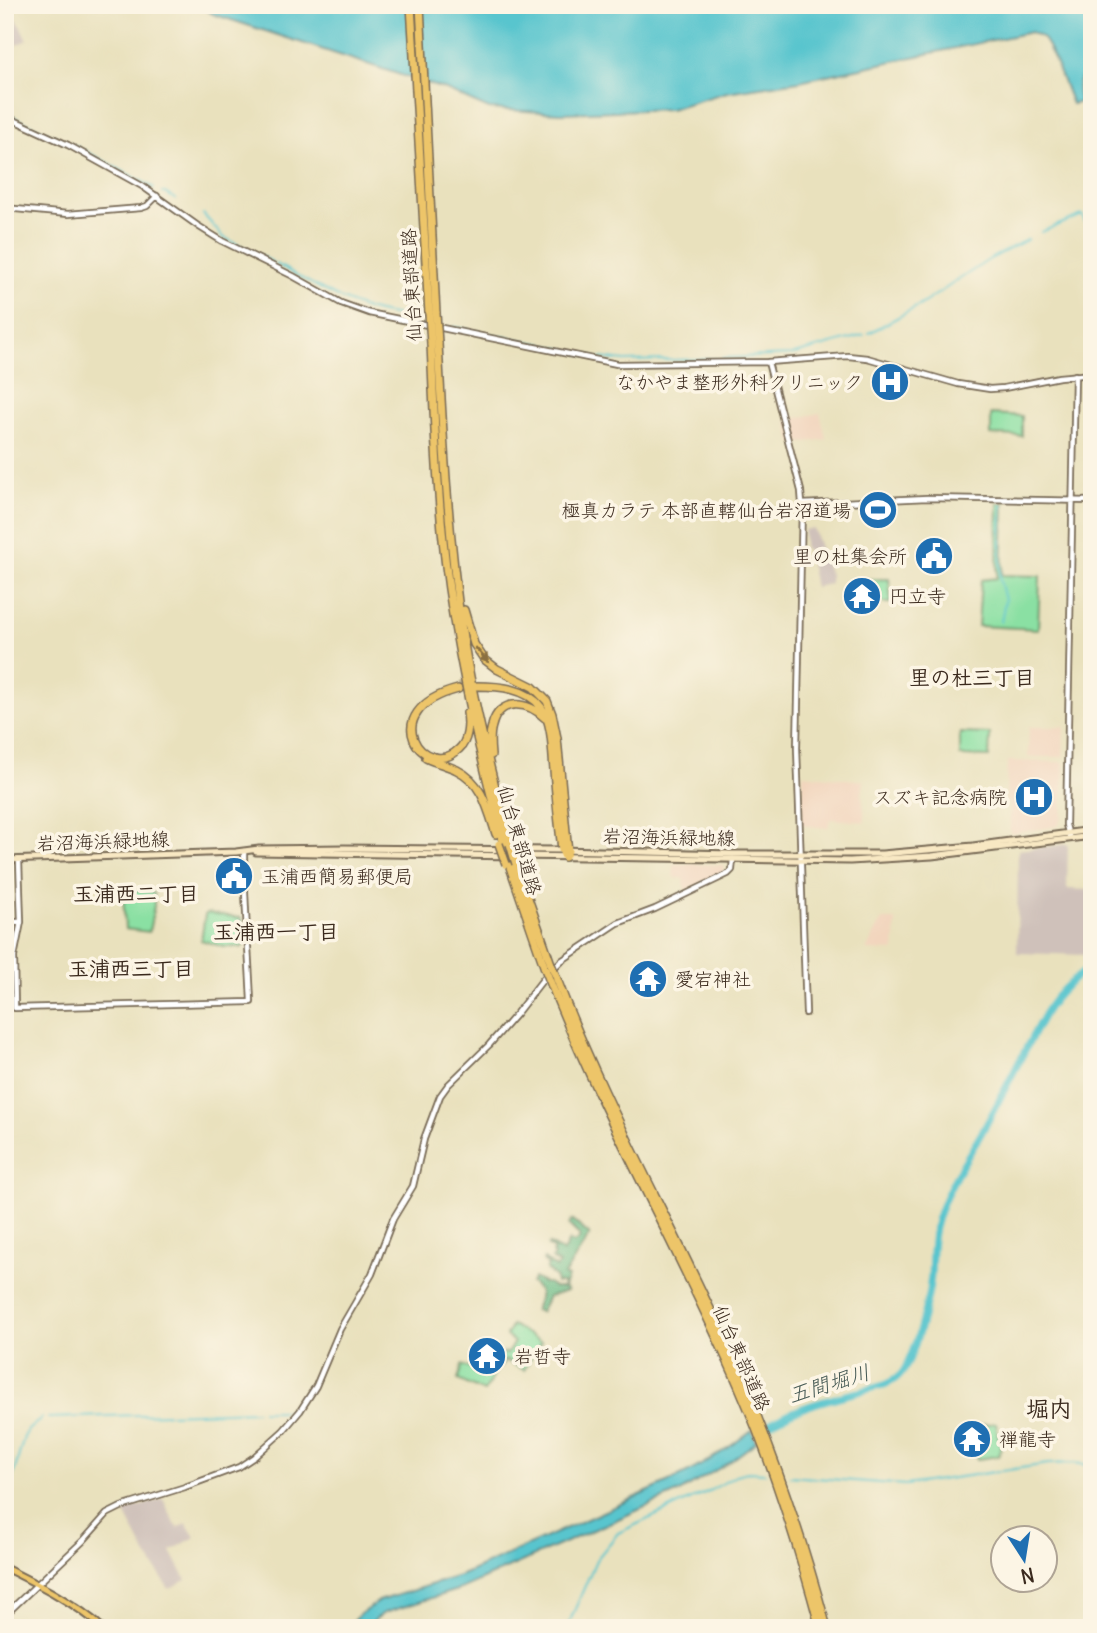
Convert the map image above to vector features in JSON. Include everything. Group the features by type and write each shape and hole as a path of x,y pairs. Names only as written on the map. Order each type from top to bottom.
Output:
{"highway":[{"name":"仙台東部道路","path":"411,5 433,314 436,454 453,614 492,805 548,967"},
{"name":"仙台東部道路","path":"419,5 424,178"},
{"name":"仙台東部道路","path":"434,344 449,519 463,631 504,844"},
{"path":"449,519 465,615 474,644 492,666 537,690 544,698 554,721 565,853"},
{"path":"448,578 453,637 468,724 464,743 455,753 441,757 425,753 417,747 411,729 415,715 421,707 431,699 458,687 435,693 420,703 409,719 408,736 415,750 423,756 463,773 476,784 504,844"},
{"path":"549,708 533,695 518,688 501,684 476,684 502,687 525,694 543,709 550,733 565,853"},
{"path":"504,844 491,754 492,726 503,709 518,704 534,709 547,720"},
{"name":"仙台東部道路","path":"511,864 521,902 610,1112 683,1252 742,1387 787,1505 827,1628"},
{"name":"仙台東部道路","path":"787,1505 820,1628"}],"main road":[{"name":"岩沼海浜緑地線","path":"5,860 244,851 565,853 800,857 850,861 913,858 1069,836 1092,830"},
{"name":"岩沼海浜緑地線","path":"1069,836 1092,836"},
{"path":"5,1568 77,1607 103,1628"}],"street":[{"path":"5,116 68,145 157,196 222,241 341,303 369,313 609,363 768,362 848,356 867,358 958,384 990,389 1092,374"},
{"path":"5,208 80,213 141,208 157,196"},
{"path":"768,362 802,504 797,748 806,1013"},
{"path":"1069,836 1066,825 1075,376"},
{"path":"802,504 927,498 1092,500"},
{"path":"19,860 21,922 14,957 15,1008 251,1002 244,851"},
{"path":"5,1615 107,1514 239,1466 254,1457 283,1431 300,1412 316,1386 339,1329 372,1274 393,1219 413,1186 424,1139 440,1096 448,1085 489,1045 561,961 618,923 656,909 728,874 732,870 733,857"},
{"path":"5,922 21,922"}],"shaded area":[{"path":"14,13 27,40 7,49 5,17"},
{"path":"820,413 826,439 793,444 787,420"},
{"path":"813,528 830,575 830,584 815,587 807,549 804,549 804,530"},
{"path":"1029,727 1064,727 1063,757 1028,757"},
{"name":"スズキ記念病院","path":"1007,761 1064,764 1062,818 1058,826 1010,834 1010,802 1006,802"},
{"path":"803,774 864,781 862,795 865,822 830,819 828,828 801,825"},
{"path":"1068,844 1067,889 1092,890 1092,953 1017,953 1018,850"},
{"path":"673,864 724,865 723,873 685,891 684,878 674,878"},
{"path":"882,920 896,920 894,951 866,950"},
{"path":"163,1499 177,1528 186,1523 195,1537 171,1551 186,1580 169,1589 145,1552 124,1511"}],"green space":[{"path":"991,414 1022,416 1022,436 991,435"},
{"path":"998,503 1004,503 1002,575 1040,576 1038,629 978,626 981,580 997,578"},
{"path":"889,579 891,603 866,603 867,592 848,587 852,580"},
{"path":"960,733 990,734 989,757 960,756"},
{"path":"125,890 154,894 149,932 125,929"},
{"path":"207,913 241,918 244,944 242,947 224,947 201,940"},
{"path":"572,1220 590,1235 564,1275 568,1277 564,1287 567,1291 548,1297 540,1312 535,1310 539,1292 531,1283 534,1278 554,1288 563,1288 562,1283 556,1283 555,1277 546,1270 548,1265 543,1261 544,1259 556,1268 559,1264 552,1259 554,1250 549,1244 563,1252 569,1241 578,1241 580,1236 569,1225"},
{"path":"512,1325 541,1342 524,1370 505,1360 484,1392 458,1380 462,1365 483,1373 496,1352 507,1354 514,1342 506,1336"},
{"path":"996,1423 1001,1450 998,1456 977,1459 977,1449 983,1446 986,1436 979,1425"}],"water":[{"path":"199,5 1092,5 1092,74 1084,75 1079,81 1077,88 1080,102 1072,104 1045,41 1031,32 799,81 727,92 670,109 561,113 489,109 444,89 213,14"},
{"path":"752,1430 756,1442 728,1463 679,1492 460,1589 384,1613 366,1628 349,1628 359,1615 379,1601 462,1575 665,1484 710,1460"}],"waterway":[{"path":"5,113 79,148"},
{"path":"83,150 154,188"},
{"path":"162,193 175,199"},
{"path":"203,214 223,237 272,262"},
{"path":"1041,232 1082,215 1089,229"},
{"path":"869,333 922,304 990,259 1028,239"},
{"path":"276,264 350,303 373,311 410,318"},
{"path":"453,327 546,345"},
{"path":"722,358 791,355 864,335"},
{"path":"549,346 595,357"},
{"path":"600,358 625,361 717,359"},
{"path":"1001,622 1005,600 1000,580 1002,505"},
{"name":"五間堀川","path":"759,1431 788,1414 884,1385 902,1373 912,1353 924,1312 931,1276 934,1234 949,1189 1045,1013 1066,987 1092,966"},
{"name":"五間堀川","path":"1079,975 1082,980"},
{"path":"1084,983 1092,989"},
{"path":"48,1418 256,1411"},
{"path":"262,1411 291,1411"},
{"path":"12,1480 24,1437 42,1418"},
{"path":"790,1476 906,1485 1048,1464 1092,1465"},
{"path":"567,1628 596,1560 618,1533 711,1490 739,1474 765,1473"},
{"path":"5,1505 11,1484"}],"tunnel":[{"path":"458,685 476,683"}],"place":[{"name":"なかやま整形外科クリニック","path":"890,382"},
{"name":"極真カラテ 本部直轄仙台岩沼道場","path":"878,510"},
{"name":"里の杜集会所","path":"934,556"},
{"name":"円立寺","path":"862,596"},
{"name":"スズキ記念病院","path":"1034,797"},
{"name":"玉浦西簡易郵便局","path":"234,876"},
{"name":"愛宕神社","path":"648,979"},
{"name":"岩哲寺","path":"487,1356"},
{"name":"禅龍寺","path":"972,1439"}],"district":[{"name":"里の杜三丁目","path":"972,678"},
{"name":"玉浦西二丁目","path":"136,894"},
{"name":"玉浦西一丁目","path":"276,932"},
{"name":"玉浦西三丁目","path":"131,969"},
{"name":"堀内","path":"1049,1409"}]}
